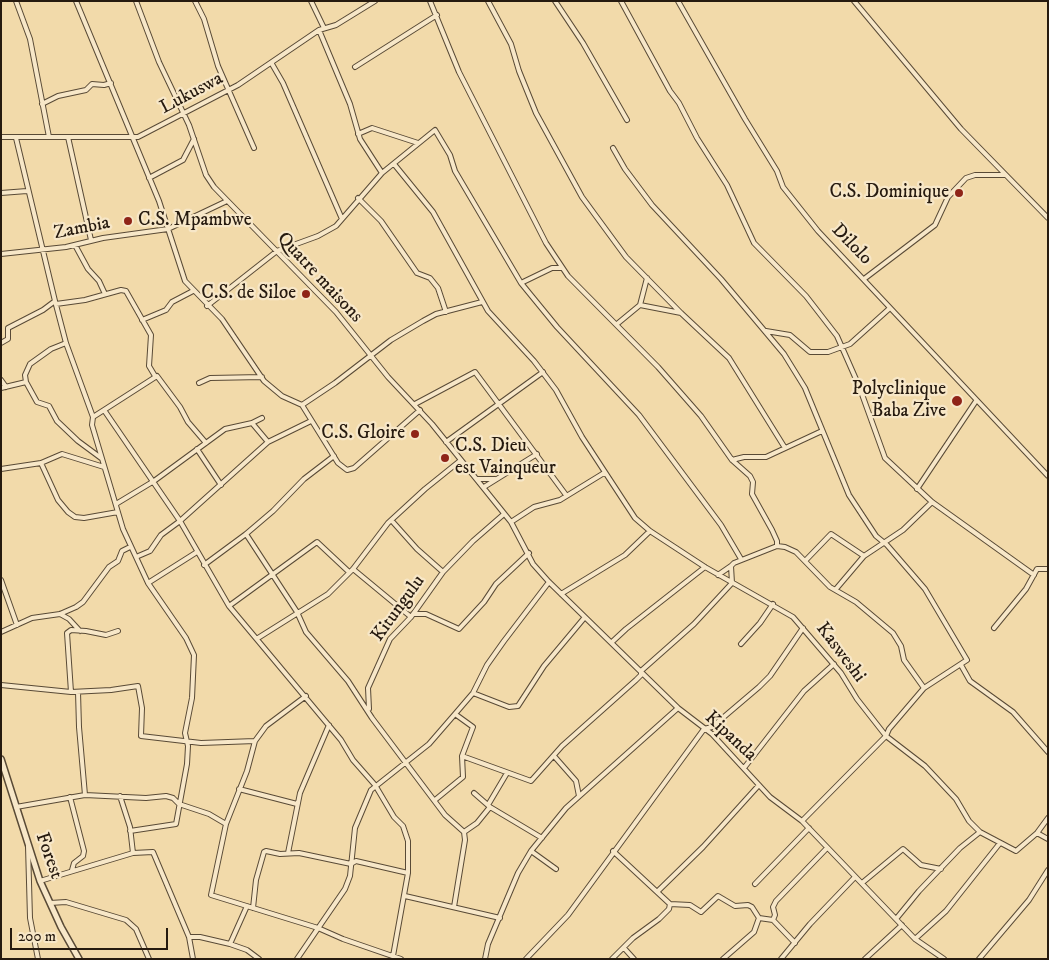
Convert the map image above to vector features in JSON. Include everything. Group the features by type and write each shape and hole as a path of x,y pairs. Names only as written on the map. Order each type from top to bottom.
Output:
{"street":[{"path":"16,1 30,38 49,138"},
{"path":"76,1 134,138 184,277 193,291 222,319 262,377 276,392 302,405 341,467 350,470 420,410"},
{"name":"Quatre maisons","path":"136,1 160,62 194,139 208,180 336,312 388,377 415,404 462,460 511,522"},
{"path":"195,1 204,19 213,54 254,148"},
{"path":"311,1 324,28"},
{"name":"Lukuswa","path":"1,137 68,138 119,136 134,138 184,115 229,90 272,64 319,30 336,25 375,1"},
{"path":"430,1 462,80 541,235 562,268 691,404 732,460 752,478 752,494 772,530 777,546"},
{"path":"488,1 511,44 518,71 536,113 566,169 610,237 681,314 728,358 785,448"},
{"path":"555,1 627,120"},
{"path":"621,1 670,91 679,102 697,138 727,185 754,243 831,326 843,348 885,458 932,502 1034,574"},
{"name":"Dilolo","path":"678,1 777,171 783,187 818,231 1048,476"},
{"path":"854,1 941,106 1048,218"},
{"path":"355,67 437,16"},
{"path":"319,30 350,104 358,134 382,173"},
{"path":"272,64 284,83 342,220"},
{"path":"42,104 58,96 86,90 92,84 104,85 111,83"},
{"path":"358,134 372,128 418,143"},
{"path":"207,306 277,251 318,236 336,226 358,198 382,173 432,131 437,132 450,155 455,171 521,283 557,327 639,415 721,525 741,559"},
{"path":"16,138 27,191 66,342 93,417 92,425 101,458 130,547 148,582 186,638 194,656 193,690 185,733 187,764 175,825 130,831"},
{"path":"68,138 91,240"},
{"path":"149,178 183,160 194,139"},
{"path":"613,148 625,169 652,205 721,278 784,354 801,380 849,495 870,528 924,589 966,657 966,662 954,667 924,688 886,736 802,821"},
{"name":"Kasweshi","path":"394,164 433,212 482,302 543,372 556,390 604,473 629,511 650,531 705,567 786,611 834,664 886,736 925,766 956,799 966,817 980,832 1016,851 1037,833"},
{"path":"864,279 935,225 948,197 966,178 976,175 1005,175"},
{"path":"1,193 27,191"},
{"path":"358,198 382,221 417,273 430,278 438,288 446,312"},
{"name":"Zambia","path":"1,254 42,251 91,240 168,229 227,201"},
{"path":"75,245 88,269 99,281 106,294"},
{"path":"521,283 529,277 541,275 552,268 562,268"},
{"path":"617,324 640,305 647,278"},
{"path":"1,344 8,339 8,328 55,302 85,300 122,290 126,291 150,335 149,366 206,443"},
{"path":"142,320 166,310 172,302 193,291"},
{"path":"302,405 372,356 391,340 422,321 482,302"},
{"path":"640,305 681,314"},
{"path":"766,331 790,335 810,352 828,352 843,348 864,333 890,308"},
{"path":"66,342 51,349 30,364 25,374 26,382 35,400 49,406 57,420 78,441 101,458"},
{"path":"415,404 476,372 566,495"},
{"path":"446,442 543,372"},
{"path":"93,417 155,376"},
{"path":"199,383 210,378 262,377"},
{"path":"1,380 3,388 26,382"},
{"path":"917,489 976,401"},
{"path":"104,410 180,521 229,606 306,696 353,760 375,785 405,829 408,841 408,872 393,956"},
{"path":"116,504 154,481 229,427 252,423 262,418"},
{"path":"136,557 150,551 161,534 180,521 268,442 311,421"},
{"path":"252,423 268,442"},
{"path":"732,460 744,457 766,457 822,431"},
{"path":"197,449 221,485"},
{"path":"1,469 40,463 62,454 104,467"},
{"path":"484,488 537,454"},
{"path":"204,564 246,534 273,511 304,479 334,456"},
{"path":"258,638 322,598 351,570 385,526 425,489 462,460"},
{"path":"40,463 58,500 68,512 84,518 118,512"},
{"path":"511,522 529,510 560,500 604,473"},
{"path":"477,479 496,479"},
{"path":"836,589 864,556 903,530 932,502"},
{"name":"Kitungulu","path":"369,710 368,692 390,639 412,615 443,572 473,541 504,514"},
{"path":"392,521 417,549 443,572"},
{"name":"Kipanda","path":"511,522 533,564 549,582 678,708 712,734 770,797 802,821 916,939 944,959"},
{"path":"561,594 625,555 650,531"},
{"path":"246,534 274,574 297,612 306,632 360,697 434,800 464,832 465,840 454,907"},
{"path":"805,561 831,534 864,556"},
{"path":"229,606 317,542 412,615 430,616 459,629 484,602 496,584 529,554"},
{"path":"718,575 741,559 777,546 791,548 826,583 893,633 900,646 904,660 924,688"},
{"path":"1,632 39,616 60,614 83,602 109,567 118,561 122,551 130,547"},
{"path":"148,582 197,552"},
{"path":"462,756 531,781 554,756 641,675 641,670 694,624 732,583 731,566"},
{"path":"612,642 705,567"},
{"path":"994,628 1026,589 1034,574 1040,568 1048,570"},
{"path":"1,580 18,625"},
{"path":"297,959 345,889 351,864 355,828 363,805 375,785 429,744 455,714 472,693 492,657 549,582"},
{"path":"741,644 760,624 773,604"},
{"path":"60,614 69,619 80,631"},
{"path":"472,693 510,707 518,706 544,666 586,617"},
{"path":"526,959 568,915 704,729 712,727 770,676 803,628"},
{"path":"71,692 66,635 70,631 106,635 118,631"},
{"path":"744,768 804,691 834,664"},
{"path":"961,665 970,681 1012,712 1048,752"},
{"path":"1,685 71,692 111,690 139,686 142,718 140,735 187,742 223,743 255,741"},
{"path":"78,692 79,736 85,795"},
{"path":"360,697 368,692"},
{"path":"306,696 272,720 255,741 247,771 226,824 211,895 318,928 401,959"},
{"path":"485,959 487,948 518,873 531,851 558,817 579,796 678,708"},
{"path":"434,800 463,777 462,756 473,727 455,714"},
{"path":"288,853 298,813 297,804 329,726"},
{"path":"554,756 576,782 579,796"},
{"name":"Forest","path":"1,759 40,882 78,959"},
{"path":"464,832 477,823 489,806 507,773"},
{"path":"658,891 703,847 759,785"},
{"path":"239,789 297,804"},
{"path":"474,794 489,806 542,838"},
{"path":"16,807 85,795 168,796 179,804 209,814 226,824"},
{"path":"120,796 134,853"},
{"path":"70,797 84,851 83,856 74,863 72,870"},
{"path":"1048,818 1037,833 1048,839"},
{"path":"756,884 809,828"},
{"path":"896,919 919,891 960,848 980,832"},
{"path":"916,939 942,916 1000,843"},
{"path":"28,846 30,918 38,959"},
{"path":"773,920 776,915 773,907 776,901 827,848"},
{"path":"862,883 903,848 920,865 941,869"},
{"path":"531,851 556,869"},
{"path":"613,851 670,904 690,905 701,912 718,896 735,906 744,904 752,907 759,918 773,920 795,944"},
{"path":"253,908 256,880 264,852 288,853 351,864 356,862 408,872"},
{"path":"40,882 72,870 134,853 155,853 189,937 193,959"},
{"path":"978,959 1029,900 1048,870"},
{"path":"781,959 810,924 856,877"},
{"path":"405,896 500,918"},
{"path":"50,903 66,902 126,920 136,929 149,959"},
{"path":"612,959 633,938 659,920 669,909 670,904"},
{"path":"230,944 247,906"},
{"path":"724,959 754,932 759,918"},
{"path":"865,959 902,925"},
{"path":"189,937 200,937 230,944 247,950 259,959"},
{"path":"624,948 634,959"}],"place":[{"name":"C.S. Dominique","path":"959,193"},
{"name":"C.S. Mpambwe","path":"128,221"},
{"name":"C.S. de Siloe","path":"306,294"},
{"name":"Polyclinique Baba Zive","path":"957,401"},
{"name":"C.S. Gloire","path":"415,434"},
{"name":"C.S. Dieu est Vainqueur","path":"445,458"}]}
